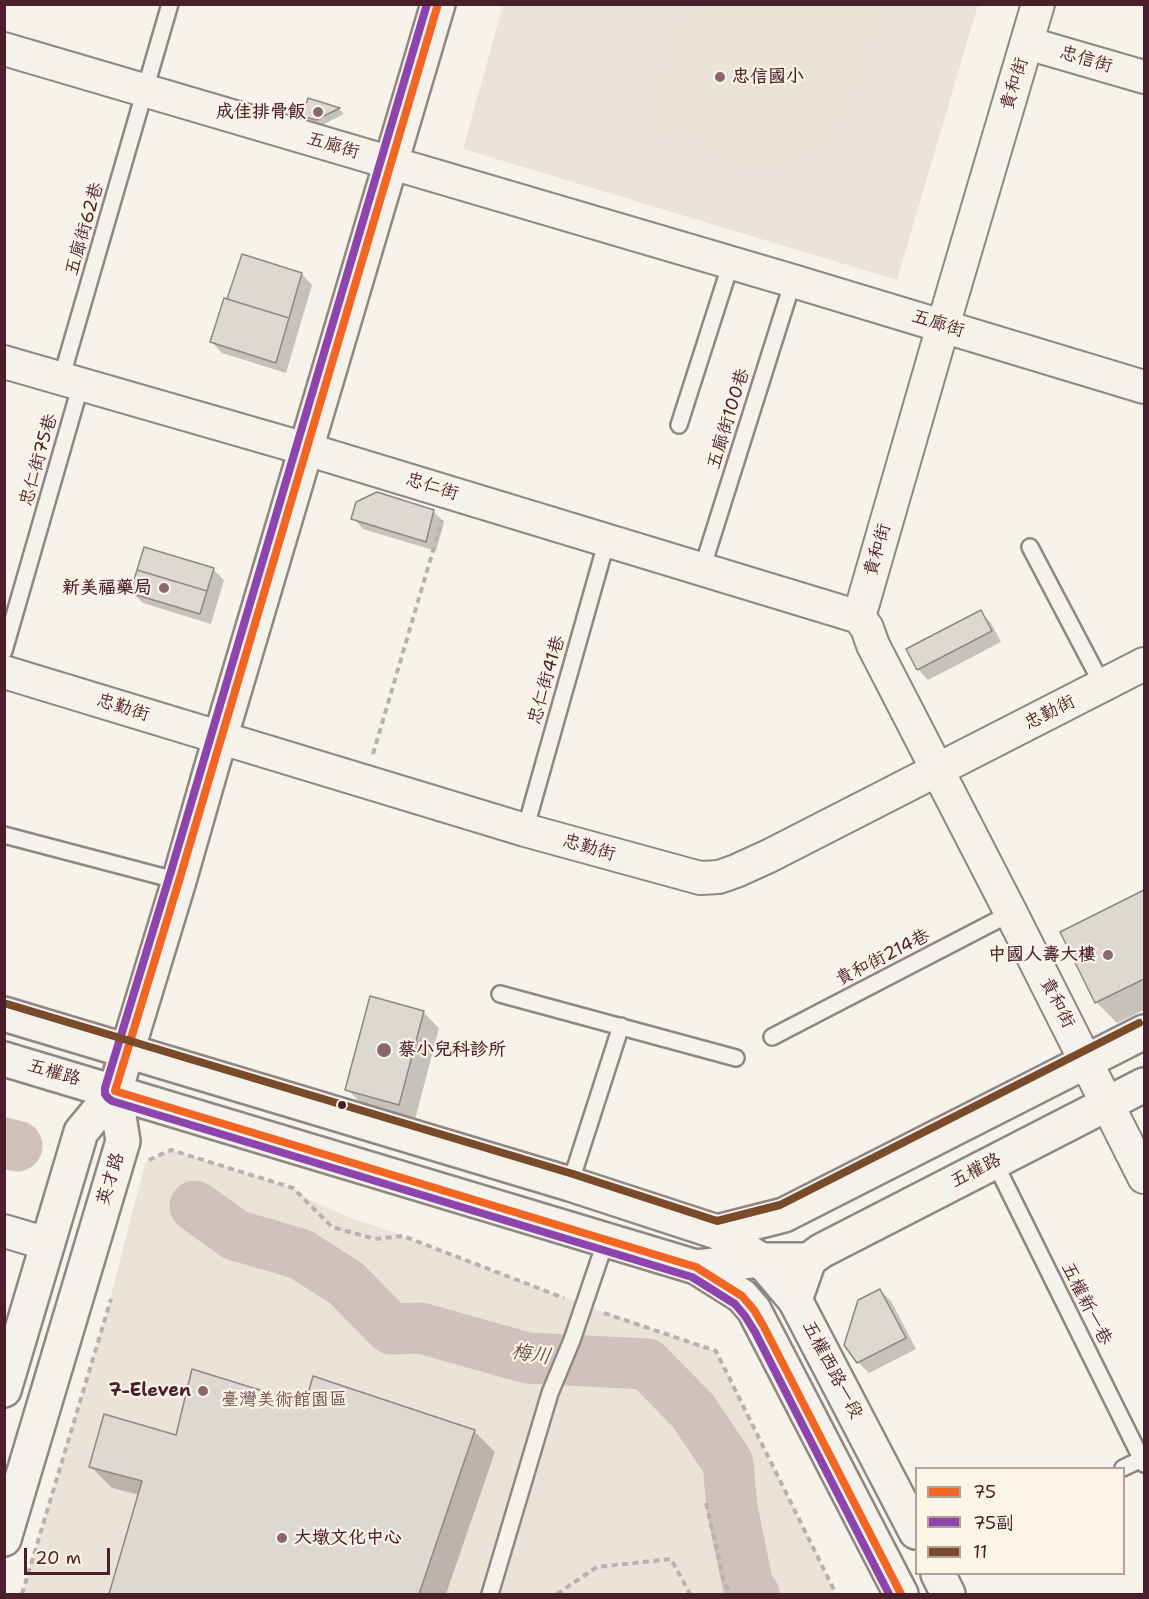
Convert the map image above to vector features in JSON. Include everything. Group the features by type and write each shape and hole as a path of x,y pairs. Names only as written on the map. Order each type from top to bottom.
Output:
{"main road":[{"path":"4,1390 81,1132 115,1091 438,4"},
{"path":"4,1014 570,1184 717,1232 762,1260"},
{"path":"717,1232 784,1215 1144,1032"},
{"name":"五權路","path":"4,1059 696,1267 762,1260 809,1260 821,1251 1144,1085"},
{"name":"英才路","path":"4,1539 123,1141 115,1091"},
{"path":"754,1310 762,1260 784,1215"},
{"name":"五權西路一段","path":"762,1260 795,1300 915,1530"},
{"path":"795,1300 809,1260"},
{"path":"696,1267 742,1296 754,1310 901,1594"},
{"path":"938,1575 948,1594"}],"street":[{"name":"貴和街","path":"1038,4 859,617 867,628 873,645 1144,1177"},
{"name":"忠信街","path":"1027,43 1144,77"},
{"name":"五廊街","path":"4,49 793,281 1144,387"},
{"name":"忠仁街","path":"4,362 306,449 859,617"},
{"name":"忠勤街","path":"4,672 525,830 700,878 719,877 769,856 1144,664"},
{"path":"4,1231 48,1244"}],"lane":[{"name":"五廊街62巷","path":"71,381 145,91 170,4"},
{"path":"679,425 731,263"},
{"name":"五廊街100巷","path":"702,569 793,281"},
{"name":"忠仁街75巷","path":"4,651 71,381"},
{"name":"忠仁街41巷","path":"525,830 607,540"},
{"path":"1030,547 1103,686"},
{"path":"4,835 179,881"},
{"name":"貴和街214巷","path":"772,1037 1011,913"},
{"path":"501,994 736,1058"},
{"path":"570,1184 621,1026"},
{"name":"五權新一巷","path":"994,1161 1144,1460"},
{"path":"490,1594 550,1393 572,1340 606,1240"},
{"path":"1125,1467 1144,1460"}],"path":[{"path":"365,781 450,493"},
{"path":"146,1164 147,1161 171,1150 293,1188 332,1227 375,1239 403,1236 584,1305 716,1351 836,1594"},
{"path":"22,1594 112,1294"},
{"path":"706,1503 726,1586 731,1594"},
{"path":"557,1594 597,1567 671,1559 690,1594"}],"shaded area":[{"name":"忠信國小","path":"503,5 978,5 897,280 463,149"}],"green space":[{"path":"684,4 882,5 850,109 842,121 828,138 785,168 765,173 725,163 711,154 681,121 671,142 646,133"},
{"name":"臺灣美術館園區","path":"171,1150 293,1188 309,1200 351,1218 600,1311 716,1351 836,1594 22,1594 106,1315 145,1164"}],"building":[{"name":"成佳排骨飯","path":"308,98 340,108 316,120 302,116"},
{"path":"242,254 302,273 289,318 227,299"},
{"path":"224,298 289,318 276,363 210,342"},
{"path":"377,492 434,510 426,542 351,519 356,502"},
{"path":"144,547 214,568 207,591 137,570"},
{"path":"137,570 207,591 200,614 130,593"},
{"path":"981,610 992,631 917,670 906,649"},
{"name":"中國人壽大樓","path":"1144,890 1144,979 1095,1003 1060,932"},
{"name":"蔡小兒科診所","path":"370,996 424,1011 399,1105 345,1090"},
{"path":"880,1289 906,1338 857,1363 844,1345 858,1300"},
{"name":"大墩文化中心","path":"192,1369 305,1404 313,1376 475,1430 419,1594 109,1594 142,1481 89,1467 104,1414 176,1435"}],"waterway":[{"name":"梅川","path":"4,1143 17,1146"},
{"name":"梅川","path":"195,1206 235,1235 300,1254 346,1283 391,1329 421,1328 527,1358 647,1364 693,1411 728,1463 732,1508 748,1586 754,1594"}],"transit line":[{"name":"75副","path":"427,4 105,1094 112,1101 692,1277 735,1304 755,1332 889,1594"},
{"name":"75","path":"438,4 115,1091 696,1267 742,1296 764,1327 901,1594"},
{"name":"11","path":"7,1004 573,1174 717,1221 780,1205 1139,1023"}],"place":[{"name":"忠信國小","path":"720,77"},
{"name":"成佳排骨飯","path":"318,112"},
{"name":"新美福藥局","path":"164,588"},
{"name":"中國人壽大樓","path":"1108,955"},
{"name":"蔡小兒科診所","path":"384,1050"},
{"name":"7-Eleven","path":"203,1391"},
{"name":"大墩文化中心","path":"282,1538"}]}
